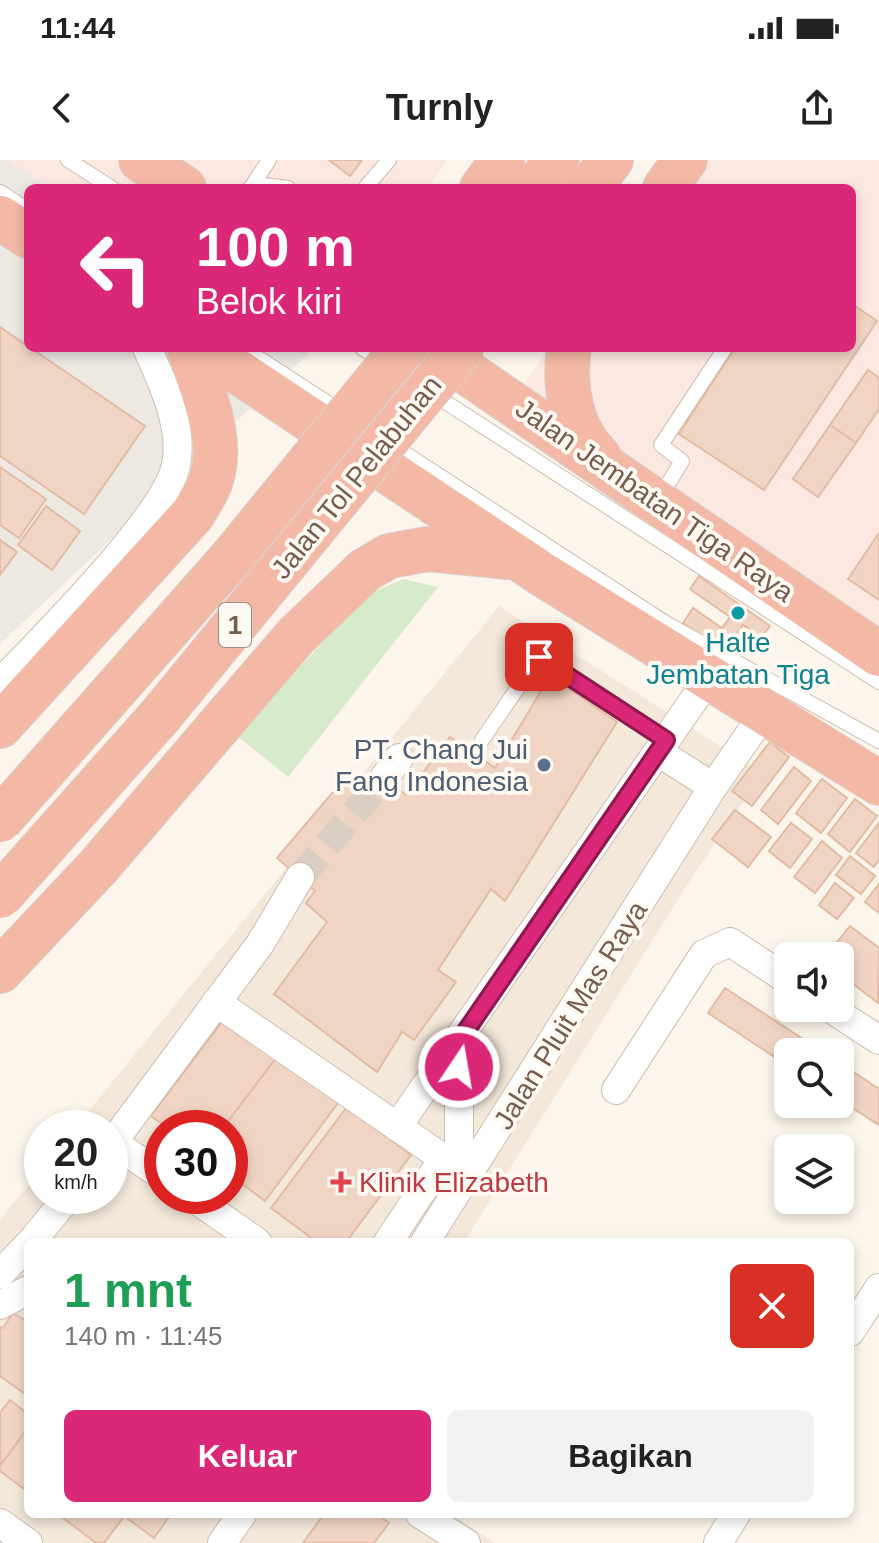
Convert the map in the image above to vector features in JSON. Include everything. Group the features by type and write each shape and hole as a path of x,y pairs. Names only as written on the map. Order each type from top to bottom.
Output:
{"highway":[{"path":"141,160 178,184"},
{"path":"485,184 502,160"},
{"path":"537,184 557,160"},
{"path":"592,184 611,160"},
{"path":"668,184 685,160"},
{"path":"0,218 24,233"},
{"path":"0,726 193,514 212,479 211,352"},
{"path":"214,352 519,559 879,783"},
{"name":"Jalan Tol Pelabuhan","path":"0,896 160,716 459,352"},
{"path":"569,352 568,380 573,414 585,443 611,469"},
{"name":"Jalan Jembatan Tiga Raya","path":"413,363 611,469 879,654"},
{"name":"Jalan Tol Pelabuhan","path":"0,820 233,556 413,363"},
{"path":"0,971 98,867 296,636 365,570 389,556 428,549 519,559"}],"street":[{"path":"0,683 99,575 170,484 176,465 175,431 164,388 149,352"},
{"path":"397,1127 709,678"},
{"name":"Jalan Pluit Mas Raya","path":"427,1238 457,1168 765,712"},
{"path":"662,746 713,787"},
{"path":"128,1122 260,944 300,877"},
{"path":"616,1090 704,954 730,942 774,971"},
{"path":"216,1002 457,1168"},
{"path":"851,1022 879,1040"},
{"path":"392,1238 457,1168 459,1041"},
{"path":"35,1238 54,1214"},
{"path":"217,1214 251,1238"},
{"path":"0,1274 24,1250"},
{"path":"854,1326 879,1288"},
{"path":"0,1305 24,1292"},
{"path":"222,1543 239,1518"},
{"path":"426,1518 466,1543"},
{"path":"718,1543 734,1518"},
{"path":"0,1523 28,1543"}],"lane":[{"path":"68,160 106,184"},
{"path":"253,184 269,160"},
{"path":"368,184 389,160"},
{"path":"0,192 24,207"},
{"path":"214,352 669,625 879,741"},
{"path":"376,352 413,363 879,682"},
{"path":"657,501 682,461 661,445 722,352"},
{"path":"482,740 539,657 662,746"}],"shaded area":[{"path":"0,160 7,160 45,184 24,184 24,352 309,353 0,644"},
{"path":"7,160 447,160 430,184 45,184"},
{"path":"678,160 879,160 879,648 507,410 546,352 856,352 856,184 662,184"},
{"path":"499,606 763,773 687,885 466,1238 24,1238 24,1518 457,1518 495,1543 0,1543 0,1220 24,1190 24,1214 128,1214 128,1110 90,1110"}],"green space":[{"path":"403,579 438,587 288,777 237,736 365,596"}],"building":[{"path":"329,160 362,160 350,176"},
{"path":"856,307 877,321 764,490 679,434 732,352 856,352"},
{"path":"0,327 24,343 24,352 37,352 145,426 84,514 0,456"},
{"path":"868,370 879,378 879,409 856,443 830,425"},
{"path":"830,425 856,443 818,497 793,479"},
{"path":"0,467 46,499 19,538 0,525"},
{"path":"46,506 80,531 52,570 18,545"},
{"path":"879,533 879,600 848,579"},
{"path":"0,540 17,552 0,575"},
{"name":"Halte Jembatan Tiga","path":"699,576 770,626 761,638 743,625 735,637 741,641 731,657 683,623 693,608 722,628 730,617 690,589"},
{"path":"550,676 617,722 505,901 491,889 438,970 456,982 414,1040 402,1032 377,1072 274,994 327,922 306,903 315,891 277,858 332,793 376,772 406,795 450,737 495,768"},
{"path":"770,742 789,757 752,806 732,791"},
{"path":"794,767 811,781 778,824 761,810"},
{"path":"822,779 847,798 821,833 796,813"},
{"path":"855,799 877,816 850,852 828,834"},
{"path":"735,810 771,837 748,867 712,839"},
{"path":"791,823 812,839 790,868 769,851"},
{"path":"879,823 879,860 874,867 856,853"},
{"path":"822,841 842,858 815,893 794,877"},
{"path":"850,856 875,876 861,894 836,875"},
{"path":"835,883 854,898 837,919 819,905"},
{"path":"879,884 879,913 865,902"},
{"path":"850,926 879,948 878,1003 854,985 854,942 837,942"},
{"path":"725,988 802,1038 774,1038 774,1057 708,1013"},
{"path":"228,1014 280,1053 237,1110 156,1110"},
{"path":"280,1053 341,1099 265,1201 248,1188 248,1110 237,1110"},
{"path":"854,1072 879,1089 879,1125 854,1109"},
{"name":"Klinik Elizabeth","path":"347,1107 411,1155 349,1238 312,1238 271,1208"},
{"path":"13,1313 24,1320 24,1393 0,1376 0,1327 3,1328"},
{"path":"10,1400 24,1411 24,1433 0,1466 0,1413"},
{"path":"24,1433 24,1489 0,1471 0,1466"},
{"path":"63,1518 123,1518 104,1543 96,1543"},
{"path":"129,1518 168,1518 154,1538"},
{"path":"321,1518 382,1518 389,1523 374,1543 303,1543"}],"tunnel":[{"path":"300,877 384,778"}],"place":[{"name":"Halte Jembatan Tiga","path":"738,613"},
{"name":"PT. Chang Jui Fang Indonesia","path":"544,765"},
{"name":"Klinik Elizabeth","path":"341,1182"}],"route":[{"path":"459,1067 459,1041 666,740 539,657"}]}
